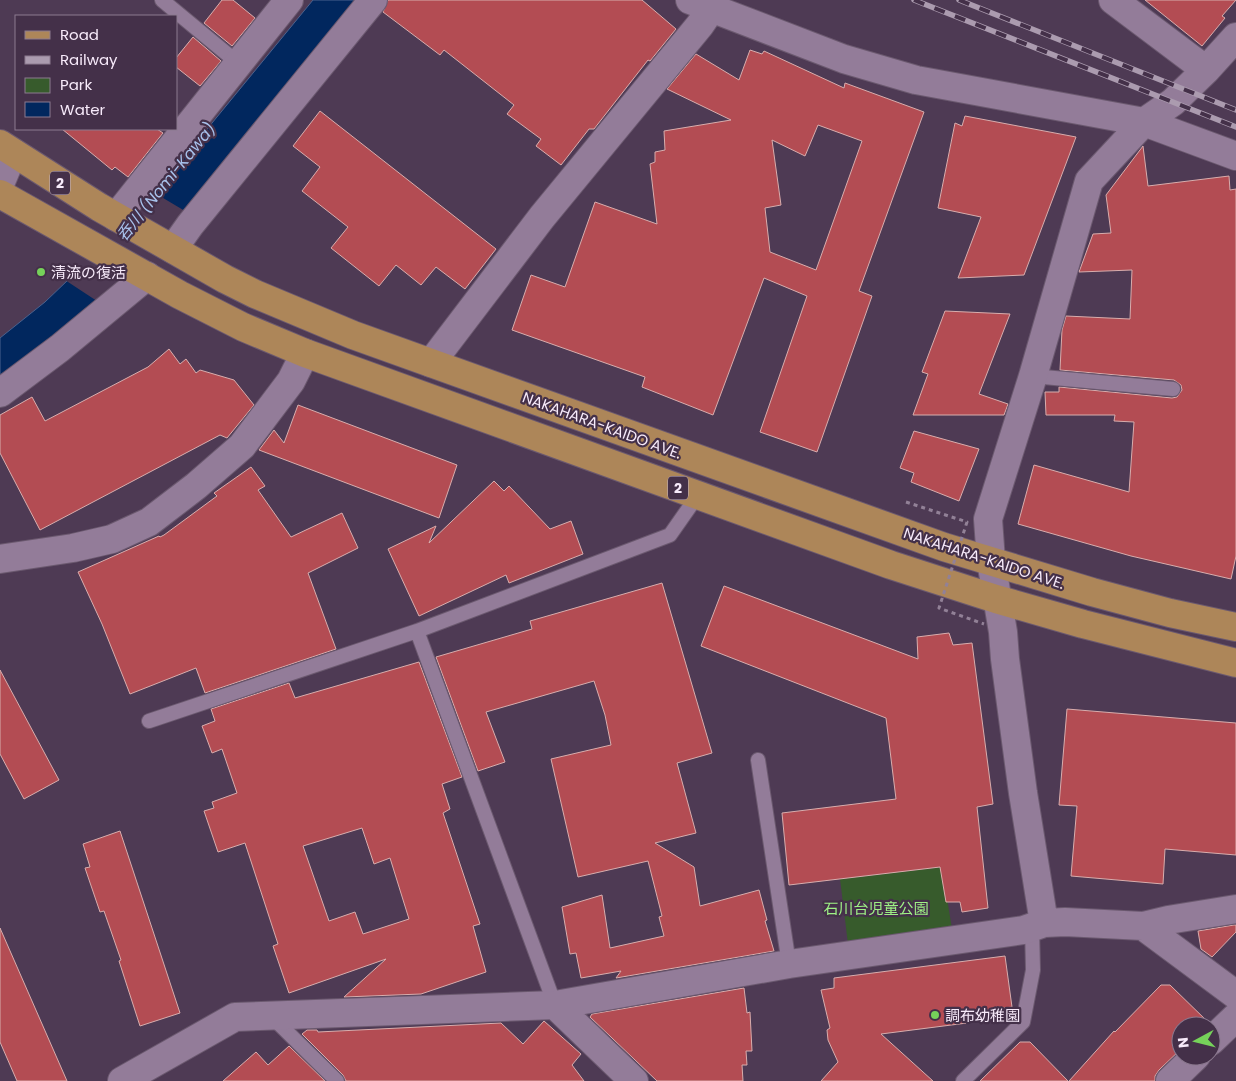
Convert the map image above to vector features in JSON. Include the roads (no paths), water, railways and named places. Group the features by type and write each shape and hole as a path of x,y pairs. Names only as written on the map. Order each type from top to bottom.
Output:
{"main road":[{"name":"NAKAHARA-KAIDO AVE.","path":"7,149 118,218 255,294 353,335 910,535 1092,592 1170,613 1236,627"},
{"name":"2","path":"0,194 180,295 243,327 305,353 891,565 996,599 1121,634 1236,663"}],"street":[{"path":"118,218 289,0"},
{"path":"167,246 190,225 372,0"},
{"path":"1113,0 1206,70"},
{"path":"430,363 542,218 700,25 701,4 844,59 916,80 1144,122 1236,156"},
{"path":"1038,925 1022,783 1005,659 1004,632 996,599 991,561 988,519 1033,376 1089,180 1144,122 1173,102 1236,37"},
{"path":"0,184 7,149"},
{"path":"0,393 60,348 142,274"},
{"path":"0,559 73,548 112,539 148,522 196,486 242,446 291,380 305,353"},
{"path":"122,1081 236,1017 555,1005 789,964 1024,930 1038,925 1065,922 1143,926 1236,908"},
{"path":"1143,926 1236,995"},
{"path":"555,1005 634,1081"},
{"path":"1221,1032 1236,1017"},
{"path":"1170,1081 1186,1066"}],"lane":[{"path":"162,0 238,63"},
{"path":"1033,376 1174,389"},
{"path":"149,721 417,631 670,535 698,495"},
{"path":"417,631 555,1005"},
{"path":"758,760 789,964"},
{"path":"963,1081 1023,1022 1033,970 1038,925"},
{"path":"271,1016 337,1081"}],"water":[{"name":"呑川 (Nomi-Kawa)","path":"313,0 369,0 194,207 100,304 0,380 0,338 45,302 139,212"}],"railway":[{"path":"914,0 1236,127"},
{"path":"959,0 1236,110"}],"place":[{"name":"清流の復活","path":"41,272"},
{"name":"調布幼稚園","path":"935,1015"}],"park label":[{"name":"石川台児童公園","path":"876,908"}]}
